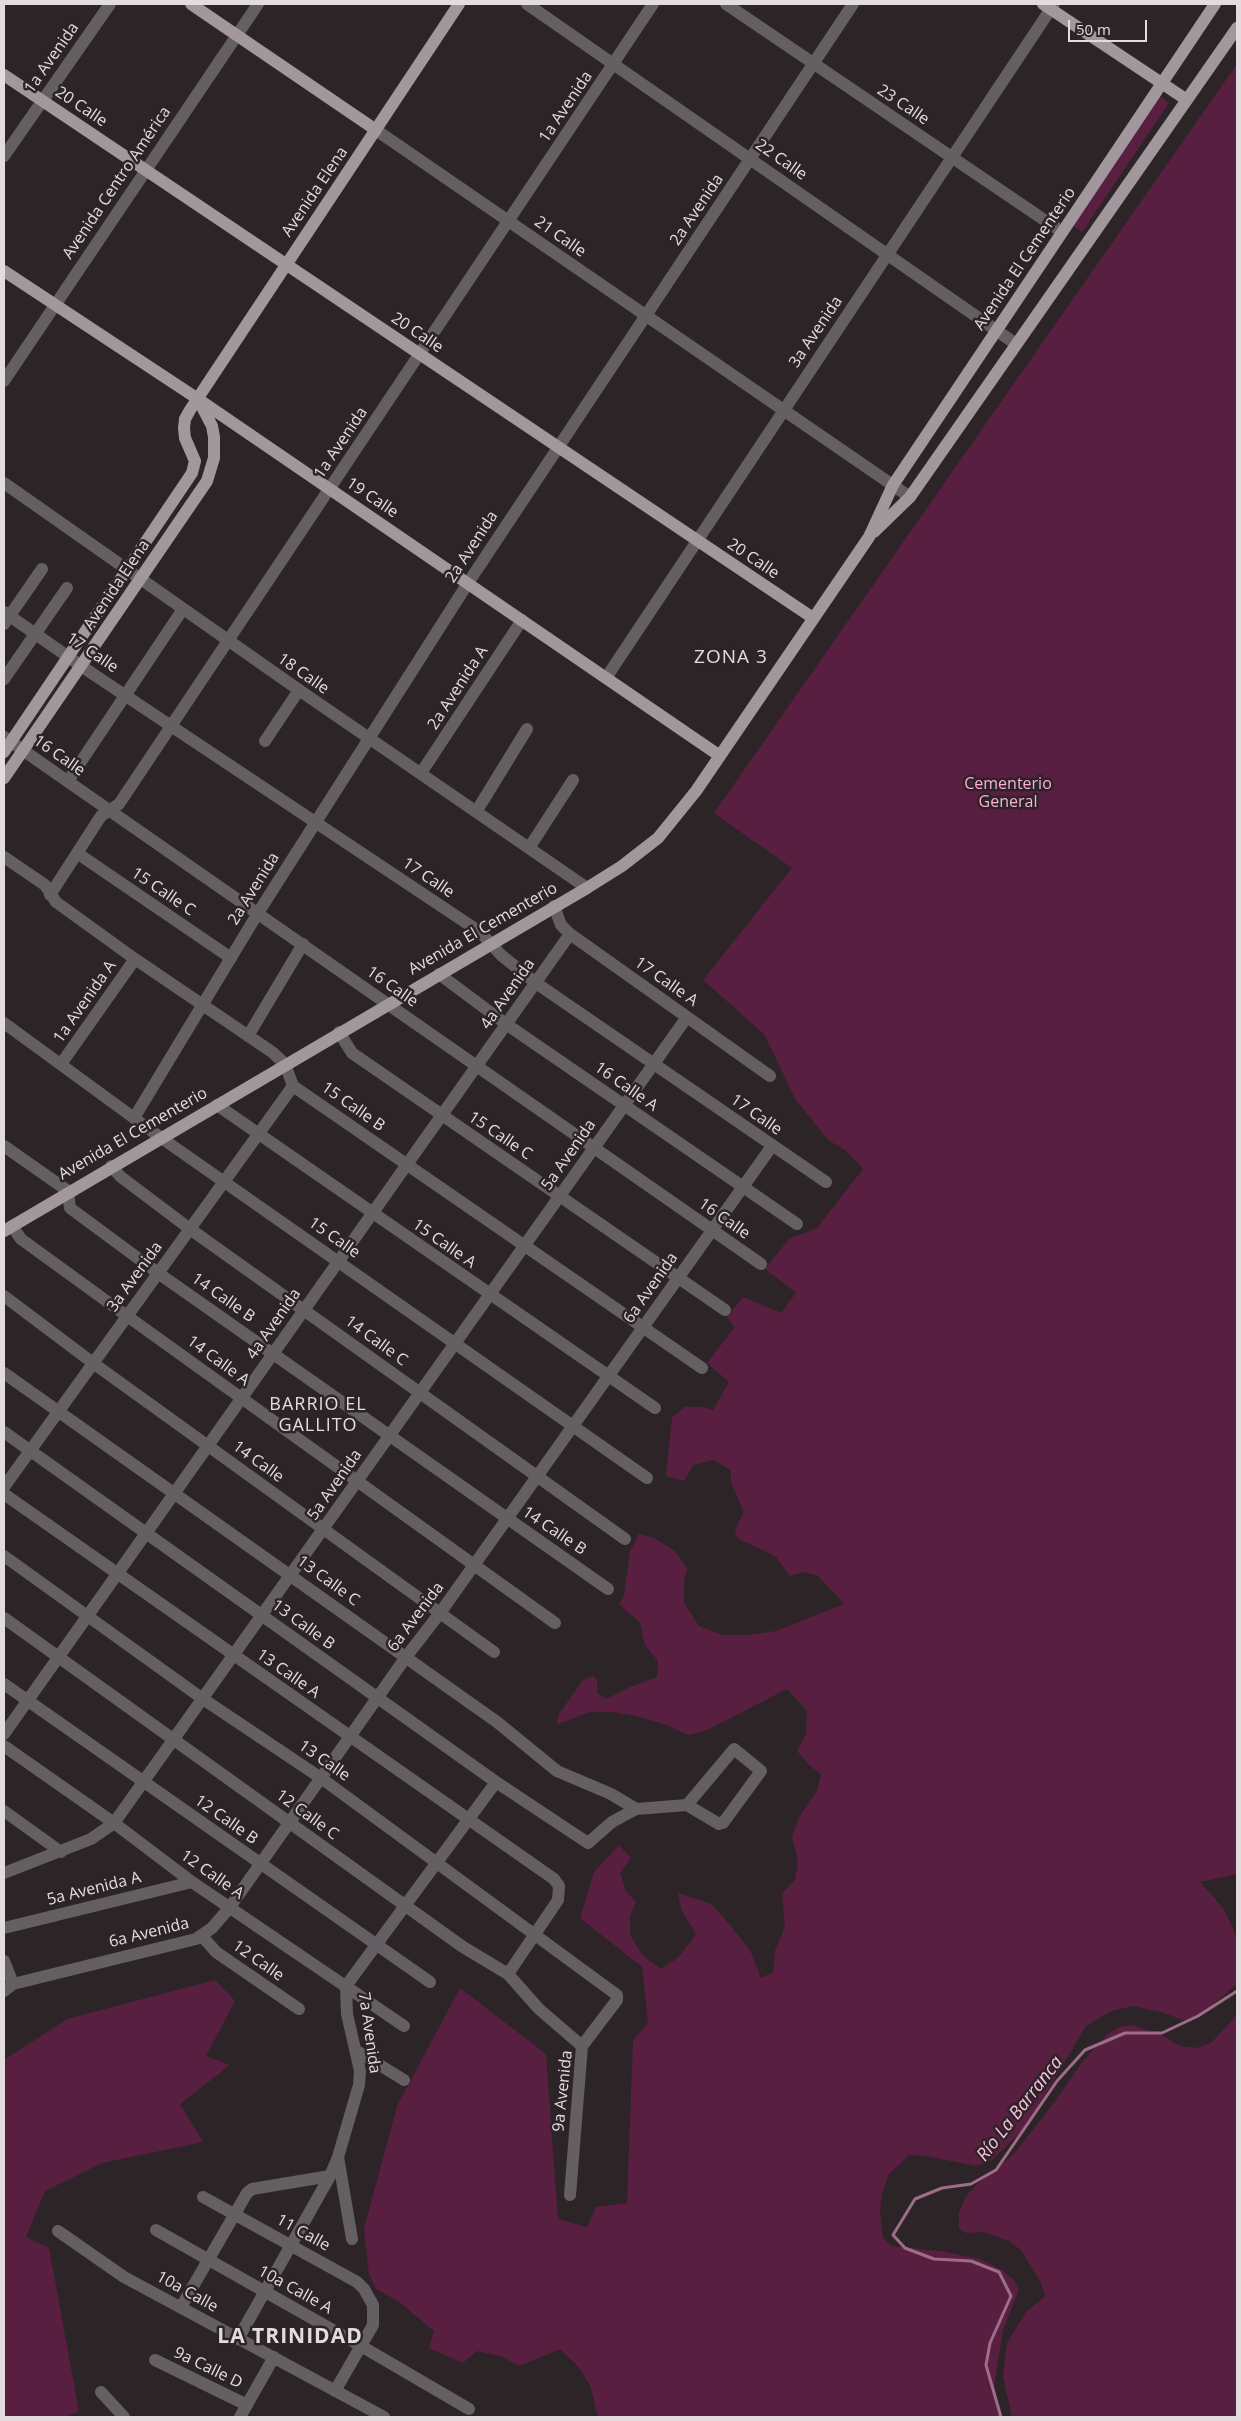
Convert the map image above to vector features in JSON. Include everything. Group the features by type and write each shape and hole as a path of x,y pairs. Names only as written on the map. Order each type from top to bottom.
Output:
{"main road":[{"name":"21 Calle","path":"191,4 376,130"},
{"name":"Avenida Elena","path":"6,744 69,657 192,473 195,462 185,438 185,419 285,264 460,4"},
{"name":"Avenida El Cementerio","path":"8,1228 388,1003 587,888 622,866 658,838 696,791 869,537 893,485 1214,4"},
{"path":"1049,5 1186,100"},
{"name":"Avenida El Cementerio","path":"869,537 910,497 1237,28"},
{"name":"20 Calle","path":"4,75 813,618"},
{"name":"19 Calle","path":"4,271 198,399 720,756"},
{"name":"Avenida Elena","path":"4,778 200,493 212,470 214,437 212,426 198,399"}],"street":[{"name":"1a Avenida","path":"4,156 110,4"},
{"name":"Avenida Centro América","path":"4,381 258,4"},
{"name":"22 Calle","path":"527,4 1016,344"},
{"name":"1a Avenida","path":"50,895 101,816 119,804 172,726 653,4"},
{"name":"23 Calle","path":"726,4 1062,232"},
{"name":"2a Avenida","path":"134,1118 258,913 468,583 853,4"},
{"name":"3a Avenida","path":"606,678 952,158 1049,5"},
{"name":"21 Calle","path":"376,130 910,497"},
{"name":"18 Calle","path":"4,483 228,641 587,888"},
{"path":"6,617 42,569"},
{"path":"4,679 67,588"},
{"path":"68,781 183,609"},
{"name":"17 Calle","path":"6,617 35,634 480,932 501,956 536,983 826,1182"},
{"name":"2a Avenida A","path":"421,774 522,620"},
{"path":"265,741 299,690"},
{"path":"476,812 527,729"},
{"name":"16 Calle","path":"6,744 23,750 761,1264"},
{"path":"529,848 573,780"},
{"name":"15 Calle C","path":"77,853 230,958"},
{"path":"4,857 45,885 56,902 135,960 248,1036 285,1064 294,1086"},
{"name":"17 Calle A","path":"554,906 561,925 570,934 770,1076"},
{"name":"4a Avenida","path":"4,1734 570,934"},
{"path":"248,1036 303,944"},
{"name":"1a Avenida A","path":"61,1064 135,960"},
{"name":"16 Calle A","path":"439,974 450,985 797,1224"},
{"name":"5a Avenida","path":"4,1873 62,1852 90,1839 114,1823 687,1017"},
{"name":"15 Calle","path":"4,1023 160,1137 647,1478"},
{"name":"15 Calle C","path":"339,1032 352,1053 725,1310"},
{"name":"3a Avenida","path":"4,1487 294,1086"},
{"name":"15 Calle B","path":"294,1086 702,1368"},
{"name":"15 Calle A","path":"217,1105 489,1295 655,1408"},
{"name":"6a Avenida","path":"9,1987 202,1936 230,1907 259,1863 406,1657 440,1614 772,1146"},
{"path":"5,1148 68,1191"},
{"name":"14 Calle C","path":"111,1166 121,1177 190,1229 625,1539"},
{"name":"14 Calle B","path":"68,1191 70,1208 158,1273 608,1589"},
{"name":"14 Calle A","path":"8,1228 127,1316 555,1623"},
{"name":"14 Calle","path":"4,1296 93,1363 494,1652"},
{"name":"13 Calle C","path":"4,1372 406,1657 518,1738 557,1771 603,1791 636,1809"},
{"name":"13 Calle B","path":"4,1432 496,1782 586,1841 591,1842 612,1822 636,1809"},
{"name":"13 Calle A","path":"4,1494 554,1880 559,1886 558,1900 534,1935"},
{"name":"13 Calle","path":"4,1556 202,1699 321,1778 617,1995 617,2000"},
{"name":"12 Calle C","path":"4,1618 463,1947 508,1974 539,2009 582,2046"},
{"name":"12 Calle B","path":"4,1684 430,1982"},
{"name":"12 Calle A","path":"4,1746 114,1823 192,1882 404,2026"},
{"path":"636,1809 687,1805 719,1824 723,1823 760,1772 760,1769 736,1750 733,1750 687,1805"},
{"name":"7a Avenida","path":"238,2339 330,2176 338,2158 359,2086 357,2051 347,2014 346,1986 496,1782"},
{"path":"4,1811 62,1852"},
{"name":"5a Avenida A","path":"4,1928 192,1882"},
{"path":"508,1974 534,1935"},
{"name":"12 Calle","path":"202,1936 229,1962 299,2009"},
{"path":"4,1961 9,1987"},
{"name":"9a Avenida","path":"570,2195 582,2046 617,2000"},
{"path":"357,2051 404,2080"},
{"path":"338,2158 352,2239"},
{"path":"181,2308 247,2193 259,2186 330,2176"},
{"name":"11 Calle","path":"203,2197 357,2282 364,2289 374,2310 373,2325 361,2346"},
{"name":"10a Calle A","path":"156,2230 361,2346 469,2410"},
{"name":"10a Calle","path":"58,2231 124,2276 384,2417"},
{"path":"335,2391 361,2346"},
{"path":"240,2417 274,2358"},
{"name":"9a Calle D","path":"155,2360 247,2405"},
{"path":"101,2392 124,2417"}],"green space":[{"name":"Cementerio General","path":"1237,64 1237,1874 1200,1882 1224,1909 1237,1938 1237,1984 1201,2014 1186,2021 1161,2012 1133,2006 1111,2011 1086,2026 1026,2127 992,2160 976,2166 926,2156 909,2155 889,2174 882,2193 880,2212 883,2238 891,2246 940,2251 980,2259 1002,2270 1013,2279 1019,2289 1003,2330 994,2387 1001,2417 598,2417 591,2388 579,2367 560,2349 520,2366 500,2356 477,2351 463,2363 429,2348 434,2331 398,2301 376,2289 369,2274 364,2229 397,2106 460,1988 546,2054 558,2219 587,2227 596,2207 627,2203 633,2040 648,2023 642,1967 580,1918 594,1872 619,1845 631,1858 620,1873 626,1891 636,1902 630,1916 630,1934 642,1955 661,1969 678,1958 696,1934 681,1909 678,1893 711,1904 750,1950 761,1978 773,1972 775,1951 785,1926 782,1894 795,1880 798,1860 792,1837 799,1817 817,1791 821,1774 809,1765 797,1751 806,1734 807,1711 787,1689 707,1730 688,1735 667,1725 637,1716 613,1712 589,1712 556,1725 559,1714 583,1680 593,1676 597,1680 597,1693 607,1699 630,1687 657,1677 658,1661 645,1645 640,1623 619,1604 624,1595 630,1551 639,1534 654,1538 675,1551 687,1568 684,1582 684,1603 699,1626 722,1635 750,1635 776,1631 844,1604 818,1576 804,1572 790,1576 775,1556 737,1538 735,1529 744,1512 731,1483 731,1470 713,1460 693,1465 684,1481 666,1476 672,1417 685,1407 704,1407 713,1410 729,1382 707,1363 735,1327 727,1317 743,1297 781,1313 796,1293 765,1269 789,1239 817,1228 863,1169 845,1150 828,1140 796,1100 764,1034 703,980 792,868 714,813"},
{"path":"1159,96 1169,103 1082,232 1072,225"},
{"path":"215,1980 235,2001 206,2056 230,2065 180,2104 203,2142 102,2163 45,2191 26,2237 49,2248 79,2411 66,2417 4,2417 4,2060 67,2019"},
{"path":"1237,2015 1237,2417 1012,2417 1003,2377 1007,2343 1026,2312 1045,2296 1041,2283 1021,2250 1009,2241 983,2232 966,2233 959,2228 959,2213 966,2196 977,2184 1013,2155 1056,2100 1082,2062 1107,2035 1119,2027 1132,2025 1163,2036 1180,2046 1197,2048 1211,2043"}],"waterway":[{"name":"Río La Barranca","path":"1001,2417 986,2365 990,2343 1011,2296 999,2272 971,2261 934,2259 905,2248 893,2235 915,2199 942,2188 971,2184 996,2170 1057,2081 1085,2050 1125,2033 1162,2033 1198,2016 1237,1991"}],"district":[{"name":"ZONA 3","path":"731,658"},
{"name":"BARRIO EL GALLITO","path":"318,1415"},
{"name":"LA TRINIDAD","path":"290,2337"}]}
